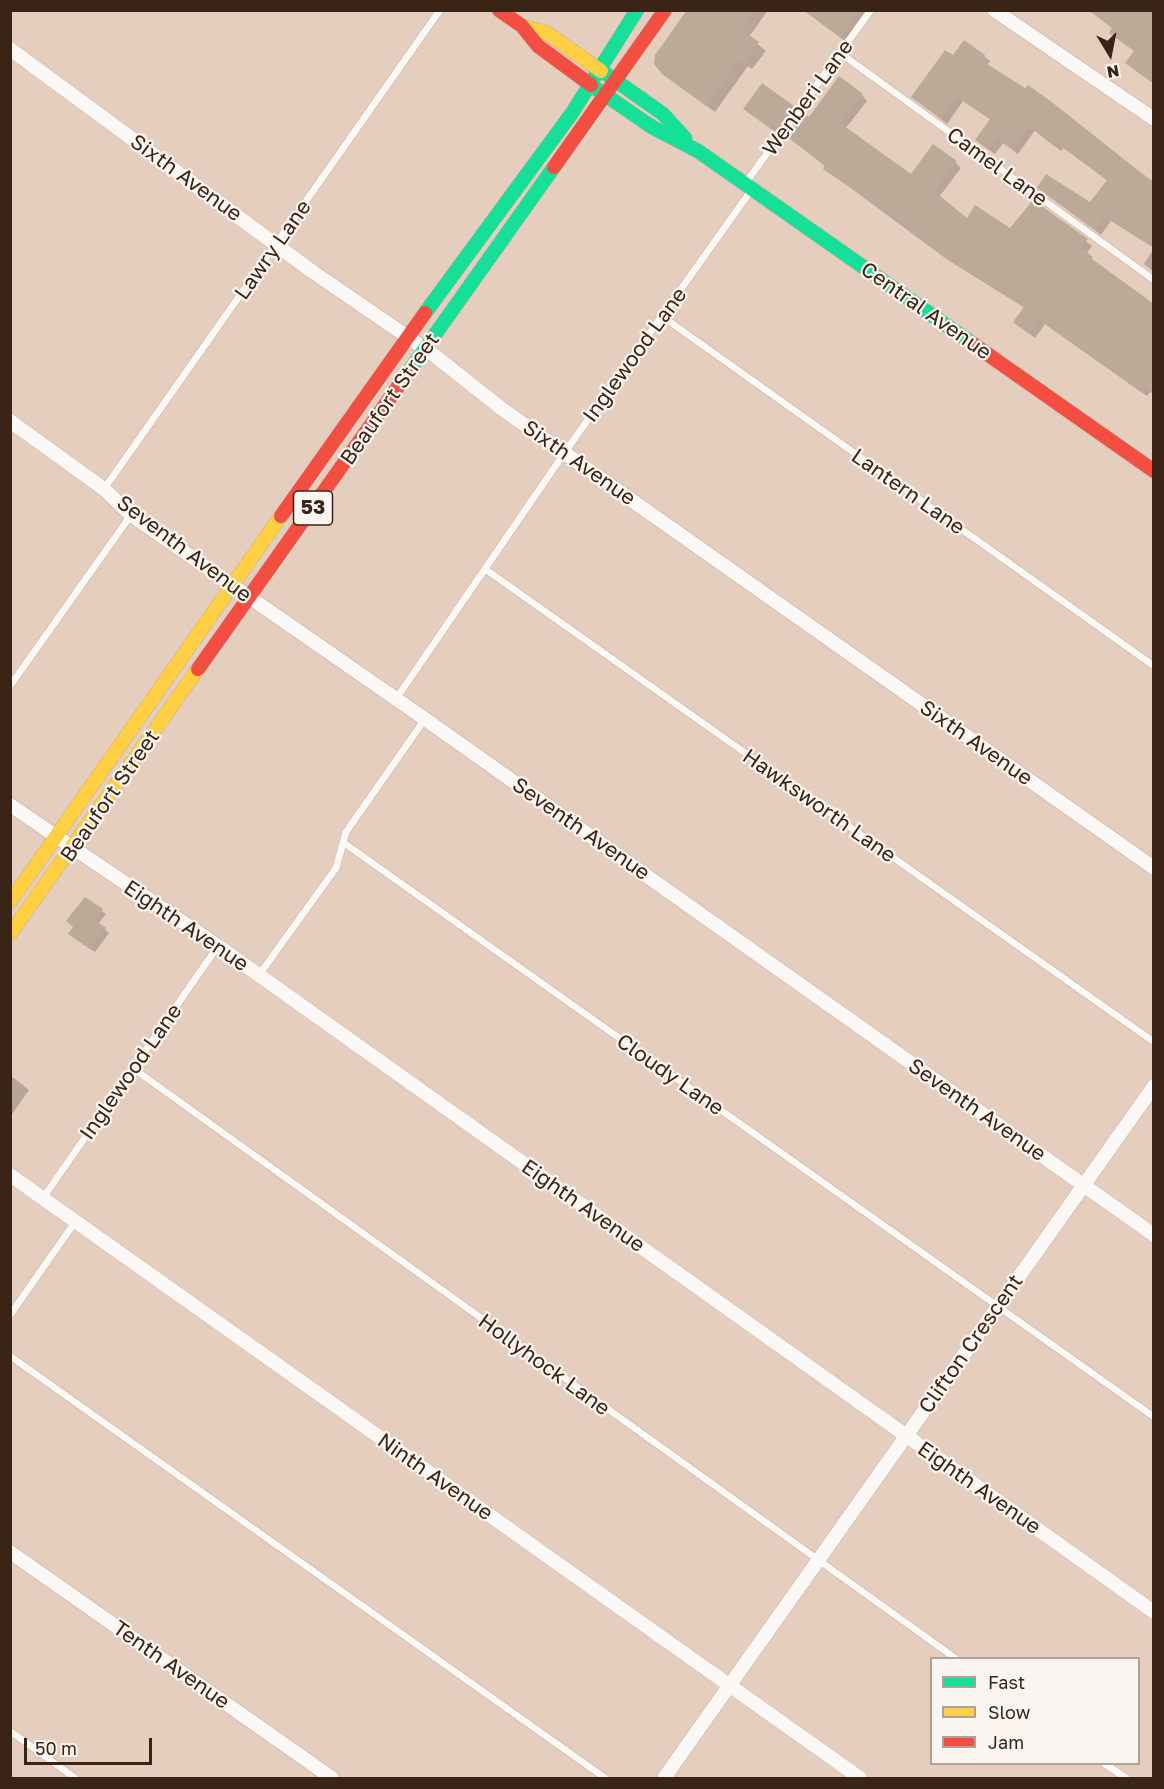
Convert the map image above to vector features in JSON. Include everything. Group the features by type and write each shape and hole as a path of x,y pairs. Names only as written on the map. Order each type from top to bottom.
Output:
{"main road":[{"name":"Central Avenue","path":"499,10 522,26 538,46 606,96 652,127 698,151 1154,471"},
{"name":"Beaufort Street","path":"10,902 58,838 230,585 601,71 614,44 637,10"},
{"name":"Beaufort Street","path":"10,934 665,10"},
{"name":"Central Avenue","path":"522,26 547,33 663,114 698,151"}],"street":[{"path":"994,10 1154,119"},
{"name":"Sixth Avenue","path":"10,49 277,245 426,349 502,409 1154,868"},
{"name":"Seventh Avenue","path":"10,421 104,489 131,515 425,719 1154,1235"},
{"name":"Eighth Avenue","path":"10,805 218,946 1154,1612"},
{"name":"Clifton Crescent","path":"664,1779 1154,1086"},
{"name":"Ninth Avenue","path":"10,1174 860,1779"},
{"name":"Tenth Avenue","path":"10,1552 333,1779"}],"lane":[{"name":"Lawry Lane","path":"104,489 440,10"},
{"name":"Wenberi Lane","path":"748,187 870,10"},
{"name":"Camel Lane","path":"840,53 1154,280"},
{"name":"Inglewood Lane","path":"396,699 565,452 663,317 748,187"},
{"name":"Lantern Lane","path":"663,317 1154,666"},
{"path":"10,686 131,515"},
{"name":"Hawksworth Lane","path":"485,569 1154,1042"},
{"path":"259,975 336,868 346,832 425,719"},
{"name":"Cloudy Lane","path":"344,843 1154,1417"},
{"name":"Inglewood Lane","path":"44,1198 218,946"},
{"name":"Hollyhock Lane","path":"134,1069 952,1657"},
{"path":"10,1315 75,1222"},
{"path":"10,1356 605,1779"},
{"path":"10,1731 75,1779"},
{"path":"1106,1765 1126,1779"}],"building":[{"path":"687,10 755,10 742,30 759,42 744,63 739,60 706,106 662,74 654,64 655,55"},
{"path":"804,10 860,10 841,37"},
{"path":"1088,10 1148,10 1154,14 1154,84 1125,63 1134,51 1109,33 1112,28"},
{"path":"964,40 985,55 981,60 1025,88 1028,85 1154,183 1154,237 1149,244 1105,217 1095,230 1037,188 1046,174 1090,202 1107,180 1058,144 1055,147 1029,126 1012,149 997,139 989,150 975,140 990,119 957,97 941,119 911,97 945,50 953,55"},
{"path":"839,76 863,94 840,123 911,174 933,144 957,161 934,191 967,218 975,205 1010,228 1033,200 1088,239 1081,248 1093,257 1092,259 1154,304 1154,394 1144,387 1141,392 1039,320 1029,334 1013,322 1024,307 941,255 894,217 823,169 825,166 786,136 803,113 809,117"},
{"path":"762,83 794,106 777,130 773,126 771,129 743,109"},
{"path":"85,897 103,909 95,920 106,928 90,949 68,934 73,927 66,921"}],"traffic: fast":[{"path":"425,313 572,113 637,10"},
{"path":"605,73 663,114 685,138"},
{"path":"595,88 652,127 698,151 973,344"},
{"path":"407,374 554,167"}],"traffic: slow":[{"path":"522,26 547,33 601,71"},
{"path":"10,902 281,516"},
{"path":"10,934 198,669"}],"traffic: jam":[{"path":"499,10 522,26 538,46 591,85"},
{"path":"554,167 665,10"},
{"path":"281,516 425,313"},
{"path":"973,344 1154,471"},
{"path":"198,669 407,374"}]}
